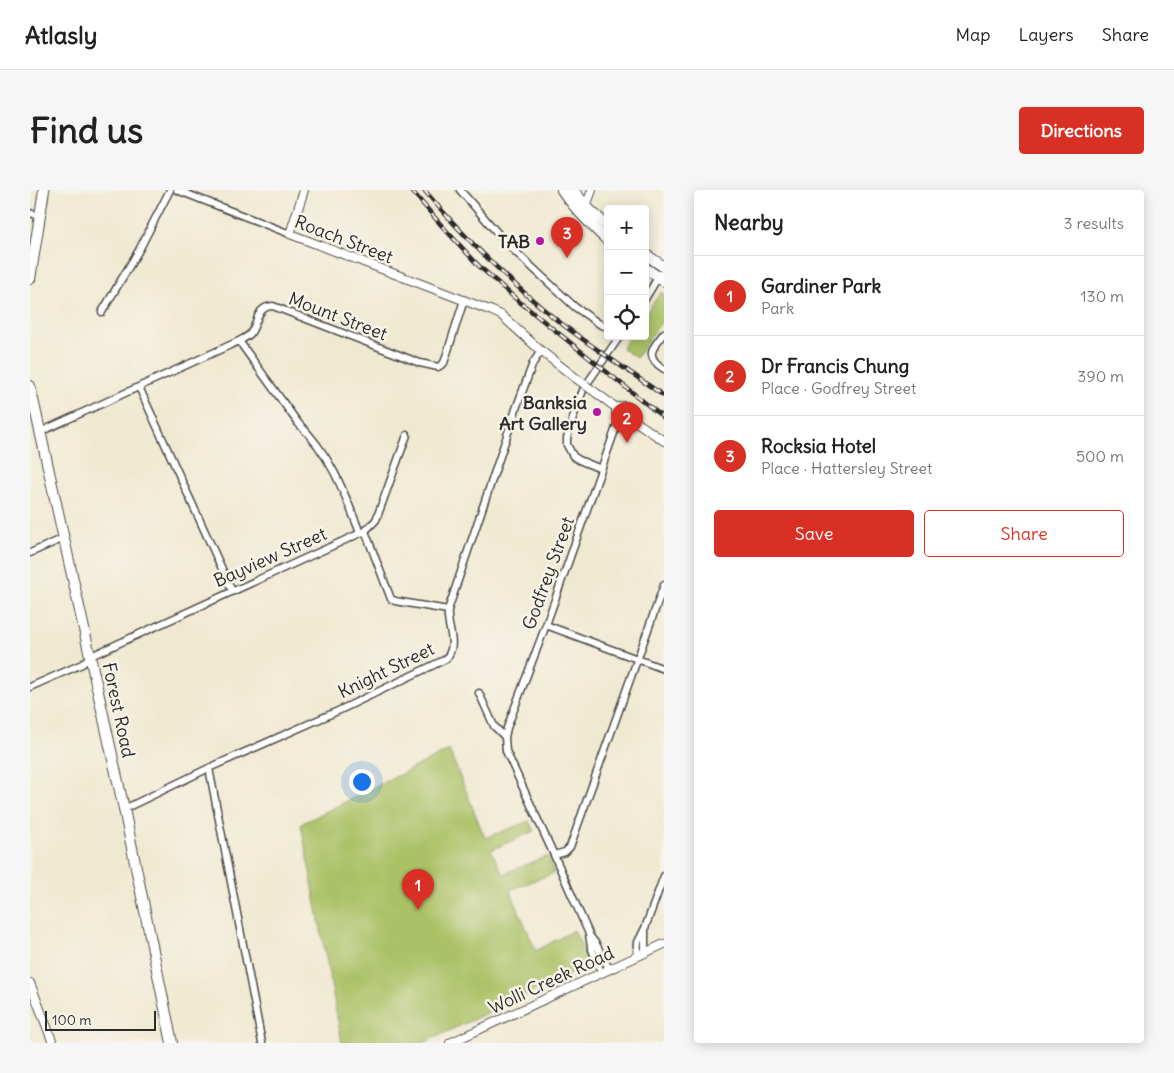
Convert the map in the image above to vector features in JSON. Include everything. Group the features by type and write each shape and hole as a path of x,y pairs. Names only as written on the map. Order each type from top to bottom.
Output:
{"main road":[{"path":"30,279 35,215 44,190"},
{"path":"562,190 570,203 604,224"},
{"path":"573,190 584,211 604,236"},
{"path":"649,258 663,274"},
{"path":"649,269 663,274"},
{"name":"Forest Road","path":"30,386 33,412 40,432 124,809 172,1043"}],"street":[{"path":"102,312 139,250 170,190"},
{"name":"Roach Street","path":"177,190 501,315 577,380 618,409"},
{"path":"290,234 304,190"},
{"path":"460,190 507,244 575,307 604,326"},
{"path":"584,211 592,190"},
{"path":"648,295 663,274"},
{"name":"Mount Street","path":"40,432 239,341 249,335 262,309 268,306 273,306 420,363 438,367 444,364 464,300"},
{"path":"664,333 652,352 656,364 664,369"},
{"path":"601,469 578,460 573,456 567,445 567,438 584,388 617,340"},
{"path":"239,341 298,423 326,457 342,486 391,599 448,610"},
{"name":"Knight Street","path":"124,809 446,659 451,652 453,642 448,622 448,610 533,363 541,351"},
{"path":"139,387 232,591"},
{"path":"624,406 628,408 629,417 624,420 619,419 617,415 618,409 624,406"},
{"path":"629,417 664,441"},
{"name":"Godfrey Street","path":"504,737 619,419"},
{"path":"362,532 376,520 407,435"},
{"name":"Bayview Street","path":"30,687 82,664 90,656 362,532"},
{"path":"30,553 64,538"},
{"path":"554,855 565,852 570,847 664,585"},
{"path":"546,625 664,669"},
{"path":"479,693 494,726 504,737 506,750 589,934 591,947 605,970"},
{"path":"209,768 262,1043"},
{"path":"637,956 638,942 664,876"},
{"path":"645,928 645,952"},
{"name":"Wolli Creek Road","path":"450,1043 664,944"},
{"path":"30,983 53,1043"}],"green space":[{"path":"661,292 664,294 664,318 649,339 649,309"},
{"path":"627,340 649,340 636,358 622,348"},
{"path":"449,750 485,838 529,821 534,831 491,850 503,874 548,856 554,873 510,890 536,951 574,930 590,965 423,1043 342,1043 301,824"}],"railway":[{"path":"411,190 479,266 516,299 664,418"},
{"path":"424,190 455,225 522,291 558,321 664,396"}],"place":[{"name":"TAB","path":"540,241"},
{"name":"Rocksia Hotel","path":"567,258"},
{"name":"Banksia Art Gallery","path":"597,412"},
{"name":"Dr Francis Chung","path":"627,443"},
{"name":"Gardiner Park","path":"418,910"}]}
